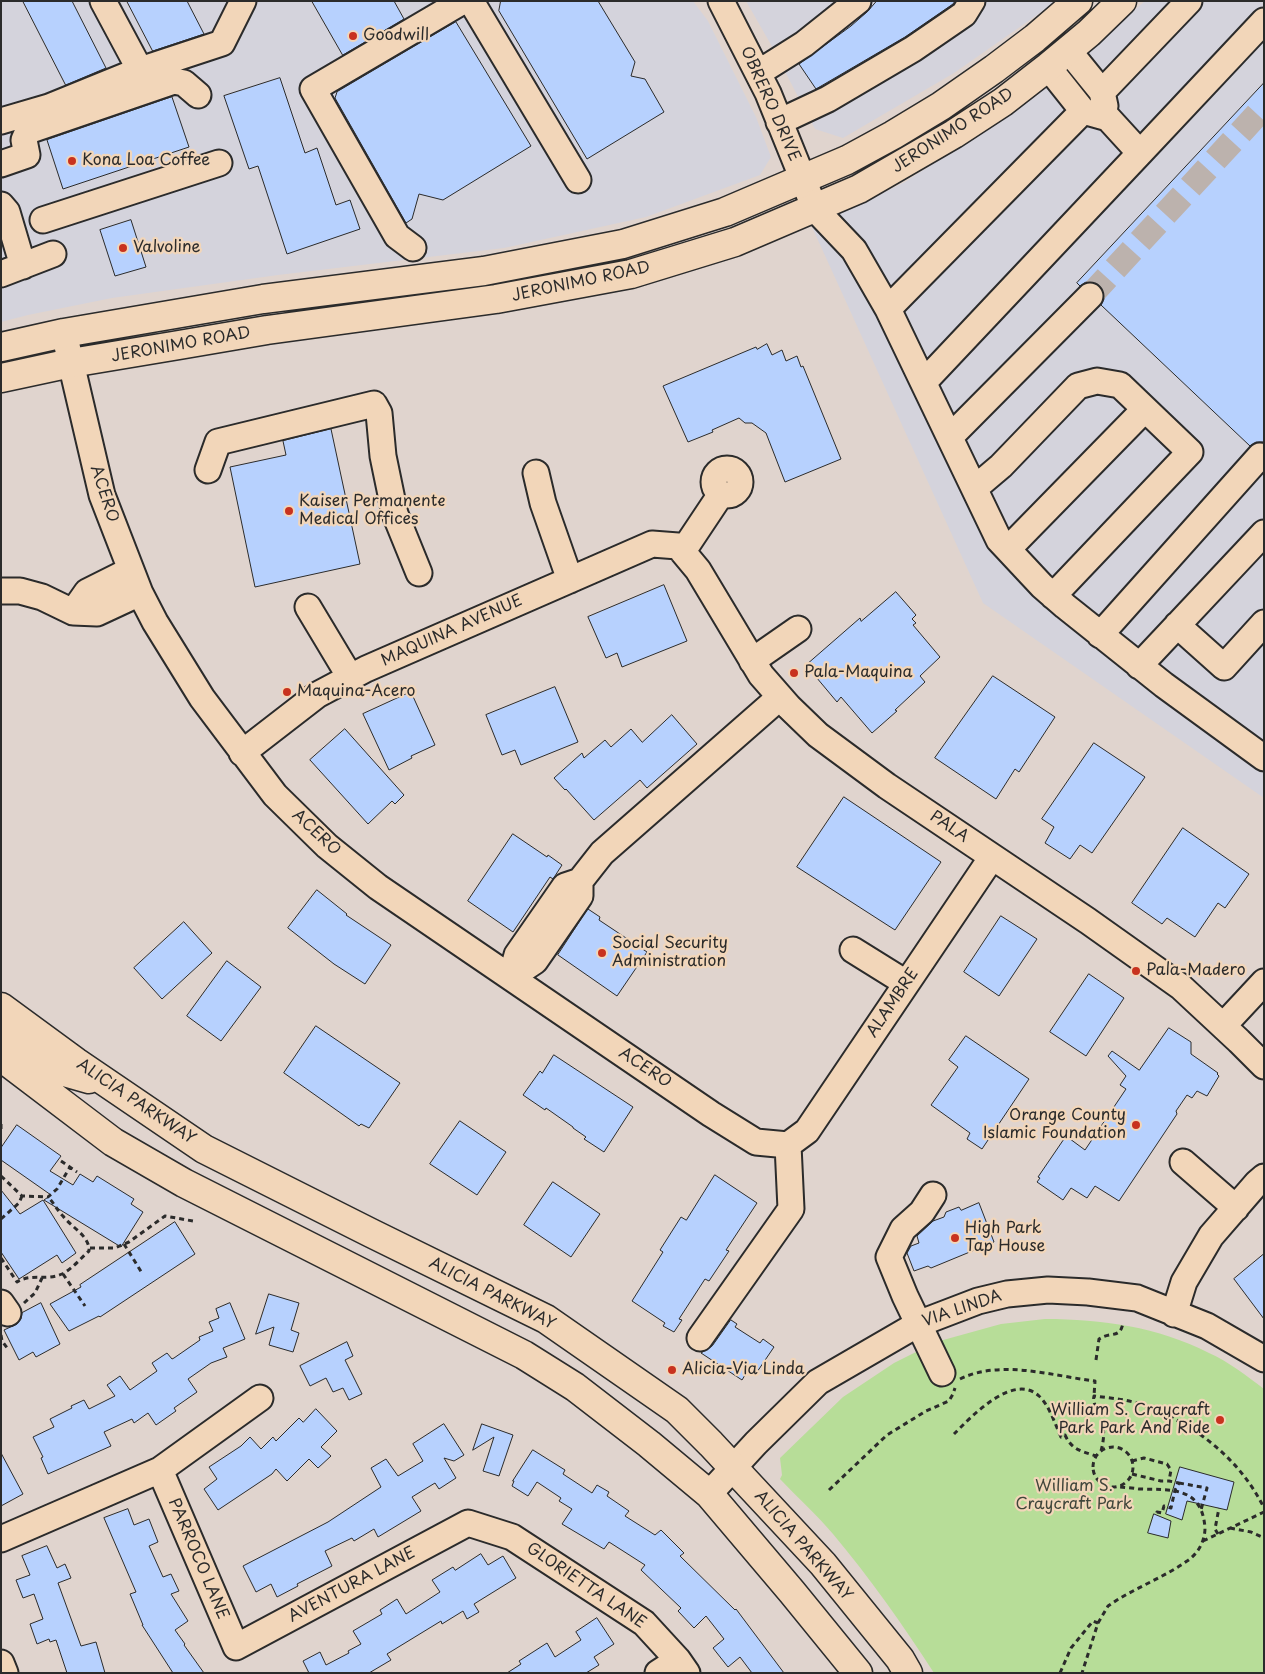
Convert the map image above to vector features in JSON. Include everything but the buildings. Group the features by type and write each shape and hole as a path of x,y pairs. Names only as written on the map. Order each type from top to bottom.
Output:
{"main road":[{"name":"JERONIMO ROAD","path":"1,346 64,333 262,299 484,271 624,244 725,212 847,160 941,106 1035,38 1078,1"},
{"name":"JERONIMO ROAD","path":"1,378 71,363 267,330 496,299 631,274 735,242 859,189 954,134 1003,102 1058,59 1122,1"},
{"name":"ALICIA PARKWAY","path":"1,1008 204,1149 546,1319 677,1410 823,1564 900,1659 908,1673"},
{"path":"1,1031 46,1067 110,1085"},
{"path":"1,1056 113,1142 184,1183 524,1355 575,1387 650,1444 709,1494 858,1673"}],"street":[{"path":"102,1 140,70"},
{"path":"1,122 49,107 140,70 222,43 243,1"},
{"path":"413,248 397,236 313,89 463,1"},
{"path":"471,1 578,180"},
{"name":"OBRERO DRIVE","path":"721,1 758,73 815,209"},
{"path":"758,73 804,44 858,1"},
{"path":"779,122 828,99 913,49 964,14 972,1"},
{"path":"1102,92 1189,1"},
{"path":"924,382 1264,21"},
{"path":"1058,59 1102,92 1108,118 1140,153"},
{"path":"1058,59 1083,110 1108,118"},
{"path":"1,164 27,154 24,140 28,131 174,81 184,83 198,95"},
{"path":"888,310 1083,110"},
{"path":"43,220 219,163"},
{"path":"1,205 7,212 12,270 53,254"},
{"path":"815,209 854,250 888,310 1000,540 1042,586 1100,635 1138,666 1264,758"},
{"path":"950,437 1090,296"},
{"name":"ACERO","path":"64,333 102,495 136,582 155,622 202,698 275,795 327,846 378,887 711,1114 756,1142 788,1145"},
{"path":"975,488 1001,466 1078,386 1097,381 1120,385 1190,452 1054,596"},
{"path":"208,470 218,442 374,404 380,413 383,456 395,514 420,573"},
{"path":"1008,549 1145,409"},
{"path":"1100,635 1260,456"},
{"path":"536,473 543,503 570,580"},
{"path":"681,548 721,494"},
{"path":"1138,666 1264,533"},
{"name":"MAQUINA AVENUE","path":"242,753 317,694 366,668 652,544 681,548"},
{"name":"PALA","path":"681,548 698,570 761,675 780,697 818,734 887,786 1181,987 1264,1066"},
{"path":"1,590 20,591 42,597 73,612 87,592 136,582"},
{"path":"308,607 350,677"},
{"path":"1177,625 1224,667 1264,623"},
{"path":"752,661 798,629"},
{"path":"511,977 517,955 565,886 580,881 602,854 780,697"},
{"name":"ALAMBRE","path":"788,1145 807,1131 992,856"},
{"path":"853,950 906,983"},
{"path":"1231,1034 1264,982"},
{"path":"700,1338 791,1210 788,1145"},
{"path":"1183,1162 1236,1208"},
{"path":"1174,1314 1184,1282 1211,1236 1264,1177"},
{"path":"933,1196 922,1212 903,1229 889,1257 942,1373"},
{"name":"VIA LINDA","path":"709,1494 756,1443 818,1382 918,1324 978,1301 1007,1294 1048,1290 1088,1292 1137,1298 1206,1326 1264,1360"},
{"path":"1,1539 160,1470 260,1398"},
{"name":"PARROCO LANE","path":"160,1470 236,1647"},
{"name":"AVENTURA LANE","path":"236,1647 468,1523"},
{"name":"GLORIETTA LANE","path":"468,1523 512,1537 644,1623 674,1669"},
{"path":"1,1663 5,1673"}],"path":[{"path":"1,1124 1,1130"},
{"path":"61,1161 77,1172"},
{"path":"48,1197 57,1189 70,1167"},
{"path":"1,1176 22,1196 48,1197 62,1215 83,1236 90,1248"},
{"path":"1,1219 19,1203 22,1196"},
{"path":"90,1248 109,1248 124,1244 165,1216 193,1221"},
{"path":"124,1244 142,1273"},
{"path":"1,1258 17,1282 25,1276 42,1278 63,1274 90,1248"},
{"path":"63,1274 85,1306"},
{"path":"3,1317 2,1341 8,1350"},
{"path":"1096,1360 1099,1339 1122,1331 1123,1322"},
{"path":"828,1490 887,1435 926,1411 949,1401 957,1381 964,1377 995,1370 1026,1370 1095,1381 1093,1400 1104,1430 1101,1451"},
{"path":"954,1434 987,1403 1009,1392 1019,1390 1031,1391 1039,1396 1061,1436 1065,1435 1069,1444 1096,1456"},
{"path":"1094,1396 1138,1404 1167,1416 1205,1438 1226,1456 1255,1490 1264,1508"},
{"path":"1082,1673 1098,1623 1108,1606 1189,1560 1199,1550 1205,1531 1200,1511 1188,1494 1175,1490 1116,1487 1103,1484 1098,1480 1093,1468 1096,1456 1106,1448 1119,1448 1132,1461 1132,1474 1123,1484 1116,1487"},
{"path":"1132,1461 1144,1458 1167,1464 1171,1470 1169,1480"},
{"path":"1132,1474 1161,1481 1169,1480 1207,1488 1200,1511"},
{"path":"1156,1515 1157,1512 1162,1513 1164,1506 1171,1508 1175,1490 1179,1483"},
{"path":"1218,1534 1216,1530 1219,1508"},
{"path":"1203,1541 1264,1512"},
{"path":"1230,1528 1251,1532 1264,1538"},
{"path":"1060,1673 1071,1648 1093,1622 1098,1623"}],"shaded area":[{"path":"1,1 693,1 708,21 756,117 771,157 760,175 646,217 504,248 278,275 112,298 1,322"},
{"path":"746,1 1057,1 954,73 843,138 815,129"},
{"path":"1145,1 1264,1 1264,798 983,603 812,227 905,182 1032,99"}],"green space":[{"name":"William S. Craycraft Park","path":"1045,1319 1066,1319 1129,1326 1170,1337 1190,1344 1224,1361 1264,1389 1264,1673 934,1673 886,1602 847,1551 780,1479 782,1475 780,1458 843,1397 894,1363 936,1342 1001,1324"}],"tunnel":[{"path":"1090,296 1264,107"}],"place":[{"name":"Goodwill","path":"353,36"},
{"name":"Kona Loa Coffee","path":"72,161"},
{"name":"Valvoline","path":"123,248"},
{"name":"Kaiser Permanente Medical Offices","path":"289,511"},
{"name":"Pala-Maquina","path":"794,673"},
{"name":"Maquina-Acero","path":"287,692"},
{"name":"Social Security Administration","path":"602,953"},
{"name":"Pala-Madero","path":"1136,971"},
{"name":"Orange County Islamic Foundation","path":"1136,1125"},
{"name":"High Park Tap House","path":"955,1238"},
{"name":"Alicia-Via Linda","path":"672,1370"},
{"name":"William S. Craycraft Park Park And Ride","path":"1220,1420"}]}
